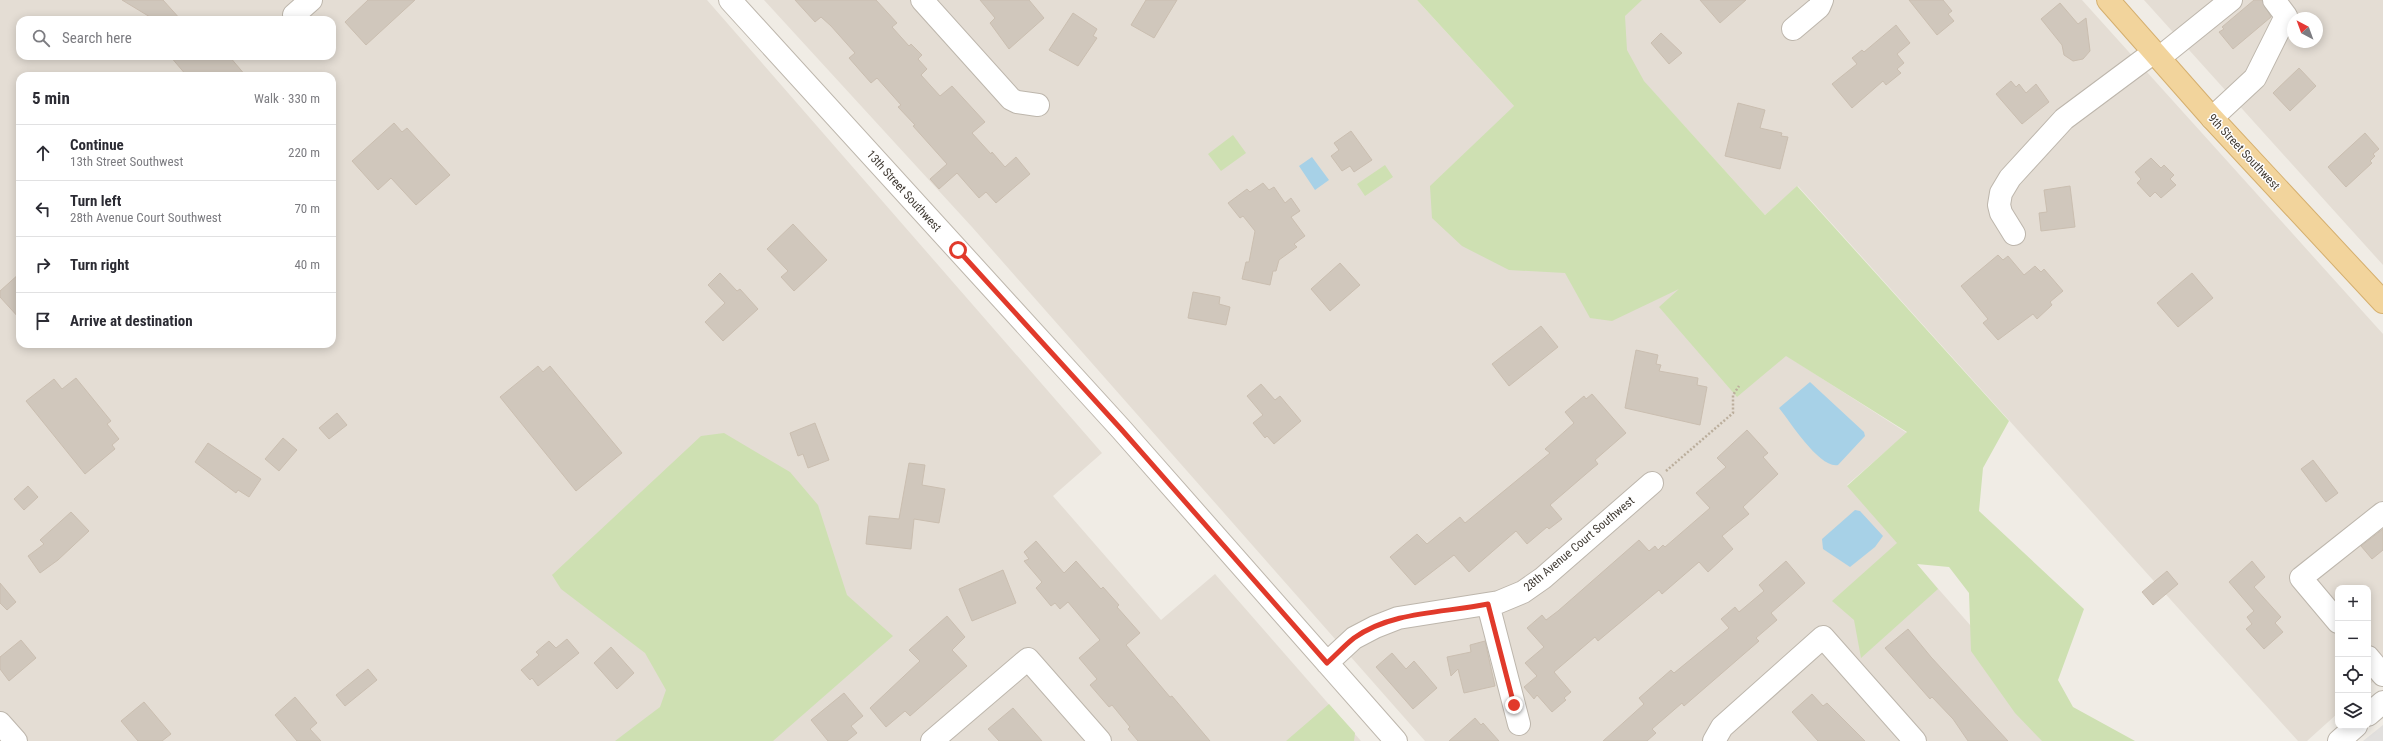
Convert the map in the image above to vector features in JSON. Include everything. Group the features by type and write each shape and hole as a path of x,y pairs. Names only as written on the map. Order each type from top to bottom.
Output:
{"main road":[{"name":"9th Street Southwest","path":"2108,0 2212,118 2383,302"}],"street":[{"path":"294,14 311,0"},
{"name":"13th Street Southwest","path":"730,0 1116,423 1396,741"},
{"path":"922,0 1011,99 1017,102 1038,105"},
{"path":"1793,29 1819,7 1822,0"},
{"path":"2014,234 2001,213 1999,205 2001,193 2010,178 2064,119 2157,55 2231,0"},
{"path":"2212,118 2255,78 2264,63 2286,16 2274,0"},
{"name":"28th Avenue Court Southwest","path":"1327,663 1354,638 1375,627 1398,618 1488,604 1523,592 1543,578 1652,483"},
{"path":"2337,621 2301,578 2383,513"},
{"path":"1488,604 1519,724"},
{"path":"1714,741 1722,726 1823,637 1915,741"},
{"path":"932,741 1028,659 1100,741"},
{"path":"2371,661 2383,675"},
{"path":"2371,712 2383,702"},
{"path":"0,723 16,741"}],"path":[{"path":"1652,483 1733,413 1733,396 1739,386"}],"shaded area":[{"path":"0,0 707,0 1102,453 1053,496 1161,620 1215,574 1361,741 0,741"},
{"path":"764,0 1417,0 1681,288 1907,433 1847,485 2072,741 1425,741 972,227"},
{"path":"1616,0 2082,0 2383,334 2383,673 2371,683 2371,585 2335,585 2335,716 2307,741 2298,741 1798,186 1765,215 1591,23"},
{"path":"2144,0 2383,0 2383,265"},
{"path":"2383,725 2383,741 2363,741"}],"green space":[{"path":"1417,0 1642,0 1625,16 1627,50 1644,81 1765,215 1797,186 2009,421 1983,468 1979,511 2084,609 2058,680 2073,707 2135,741 2042,741 2015,713 1971,651 1969,593 1949,567 1917,564 1938,589 1861,658 1854,620 1832,601 1897,543 1847,486 1907,432 1786,356 1737,397 1659,307 1679,289 1612,321 1590,318 1565,273 1509,270 1462,246 1432,218 1430,186 1514,106"},
{"path":"1233,135 1246,153 1221,171 1208,154"},
{"path":"1385,165 1393,177 1365,196 1357,184"},
{"path":"724,433 790,472 818,505 847,595 893,636 773,741 615,741 660,707 666,690 645,653 561,589 552,575 701,436"},
{"path":"1329,704 1355,733 1354,741 1286,741"}],"water":[{"path":"1312,157 1329,180 1315,190 1299,166"},
{"path":"1810,382 1864,432 1865,436 1838,465 1831,464 1823,460 1815,453 1798,434 1779,408"},
{"path":"1855,510 1860,511 1883,536 1875,547 1850,567 1823,549 1822,539"}],"building":[{"path":"122,0 163,0 177,16 148,16"},
{"path":"368,0 415,0 366,45 345,22"},
{"path":"795,0 876,0 897,23 892,27 909,46 911,44 922,55 918,59 927,69 921,75 940,96 952,86 985,122 972,133 1005,167 1016,157 1030,174 996,203 986,192 979,198 957,173 939,189 930,179 947,164 913,126 915,125 898,107 901,105 877,78 871,83 849,58 855,53 831,26 821,17 815,22"},
{"path":"980,0 1029,0 1044,18 1009,49 990,23 995,18"},
{"path":"1146,0 1177,0 1154,38 1131,25"},
{"path":"1700,0 1746,0 1720,23"},
{"path":"1909,0 1943,0 1952,11 1948,14 1954,21 1937,35"},
{"path":"2254,0 2262,0 2271,17 2233,49 2219,32 2224,29 2222,27"},
{"path":"2060,3 2078,24 2086,18 2090,51 2083,59 2073,61 2064,55 2062,45 2041,19"},
{"path":"1073,13 1097,29 1093,36 1097,38 1078,66 1049,50"},
{"path":"1896,25 1910,43 1897,54 1904,63 1897,69 1901,73 1886,85 1883,81 1852,108 1832,84 1857,64 1852,58 1862,50 1864,52"},
{"path":"1661,33 1682,53 1669,64 1651,43"},
{"path":"173,60 232,60 243,72 184,72"},
{"path":"2299,68 2316,86 2290,111 2273,93"},
{"path":"2011,81 2016,87 2019,84 2026,93 2036,84 2049,102 2022,124 1996,94"},
{"path":"1738,103 1765,110 1760,128 1782,133 1781,136 1788,137 1780,169 1725,156"},
{"path":"394,123 402,132 407,128 450,175 416,205 391,178 378,190 352,161"},
{"path":"1351,131 1372,160 1354,172 1350,166 1342,171 1331,156 1339,150 1334,143"},
{"path":"2365,133 2379,149 2373,154 2375,156 2370,161 2372,163 2346,187 2328,167"},
{"path":"2151,158 2161,168 2164,165 2174,175 2170,179 2176,185 2161,198 2155,192 2150,197 2137,183 2141,179 2135,172"},
{"path":"1263,183 1269,190 1274,187 1285,203 1291,198 1300,211 1291,217 1305,236 1294,244 1297,247 1279,260 1276,271 1273,271 1270,285 1242,279 1246,262 1249,262 1255,231 1243,216 1240,218 1228,203 1247,189 1250,192"},
{"path":"2070,186 2075,227 2041,231 2039,213 2047,212 2044,190"},
{"path":"793,224 827,260 794,291 781,277 788,271 767,249"},
{"path":"1998,255 2003,260 2008,256 2024,275 2035,266 2041,272 2044,269 2063,291 2050,302 2052,305 2037,319 2033,314 1998,340 1983,323 1988,319 1961,286"},
{"path":"1340,263 1360,285 1330,311 1311,289"},
{"path":"720,273 737,291 740,289 758,309 723,341 705,322 725,303 708,285"},
{"path":"2192,273 2213,298 2178,327 2157,303"},
{"path":"16,277 16,315 0,297 0,291"},
{"path":"1193,292 1220,297 1219,304 1230,307 1226,325 1188,318"},
{"path":"1541,326 1558,347 1509,386 1492,364"},
{"path":"1636,350 1658,355 1656,364 1661,365 1659,371 1698,378 1697,385 1707,387 1700,425 1625,408"},
{"path":"538,366 543,372 550,366 622,453 576,491 500,397"},
{"path":"76,378 111,421 107,424 119,439 112,445 115,449 85,474 26,401 54,379 62,389"},
{"path":"1261,384 1275,400 1280,396 1301,421 1274,444 1267,436 1265,438 1253,423 1263,415 1247,396"},
{"path":"1592,394 1626,433 1595,460 1598,464 1550,505 1562,519 1549,529 1547,527 1527,544 1516,531 1469,572 1454,555 1415,585 1390,557 1417,534 1427,544 1460,517 1465,523 1550,453 1545,449 1574,423 1565,412 1584,396 1586,399"},
{"path":"337,413 347,425 329,439 319,428"},
{"path":"815,423 829,460 808,468 803,454 798,456 790,433"},
{"path":"1747,430 1768,453 1763,457 1778,474 1743,507 1749,514 1722,536 1733,549 1708,572 1699,562 1662,594 1659,590 1598,641 1595,637 1554,672 1571,692 1564,698 1566,700 1552,712 1537,695 1534,699 1524,687 1537,676 1525,663 1544,647 1527,628 1542,615 1546,620 1558,611 1639,540 1649,551 1655,546 1658,550 1663,545 1665,547 1710,508 1696,493 1726,467 1717,458"},
{"path":"283,438 297,450 279,471 265,459"},
{"path":"208,443 261,479 249,497 238,490 236,493 195,462"},
{"path":"2313,460 2338,493 2326,502 2301,469"},
{"path":"909,463 925,465 922,485 945,489 939,523 914,519 911,549 866,544 869,516 899,519"},
{"path":"28,486 38,497 24,510 14,499"},
{"path":"71,512 89,531 58,560 40,573 28,556 44,544 40,540"},
{"path":"2383,529 2383,550 2372,559 2361,546"},
{"path":"1036,541 1064,573 1076,561 1101,589 1103,587 1119,605 1117,607 1140,633 1126,645 1210,741 1138,741 1128,729 1130,727 1112,705 1109,707 1090,685 1097,679 1079,658 1100,640 1068,602 1060,609 1055,603 1051,606 1036,588 1042,582 1024,561 1029,559 1024,552"},
{"path":"1786,561 1805,583 1771,613 1777,620 1756,638 1759,641 1684,706 1682,703 1652,729 1656,733 1647,741 1603,741 1644,704 1639,698 1671,670 1674,673 1729,628 1721,619 1735,607 1739,612 1764,591 1759,585"},
{"path":"2252,561 2265,577 2254,587 2281,617 2275,623 2283,632 2264,649 2246,629 2252,624 2247,617 2254,611 2229,582"},
{"path":"1003,570 1016,603 972,621 959,589"},
{"path":"2167,571 2178,584 2153,605 2142,592"},
{"path":"0,583 16,602 7,610 0,603"},
{"path":"947,616 965,637 952,650 967,666 910,716 905,711 886,727 870,708 920,661 909,650"},
{"path":"1908,629 1931,657 2008,741 1968,741 1953,719 1932,697 1930,699 1885,648"},
{"path":"567,639 579,653 538,686 532,678 530,680 521,670 539,655 536,652 549,641 556,648"},
{"path":"21,640 36,658 9,681 0,669 0,657"},
{"path":"1485,641 1495,686 1464,693 1458,669 1451,676 1447,657 1471,652 1470,645"},
{"path":"611,647 634,673 617,689 594,663"},
{"path":"1392,653 1406,669 1414,661 1437,688 1413,709 1376,667"},
{"path":"368,669 377,680 345,706 336,695"},
{"path":"844,693 863,716 851,726 857,733 847,741 828,741 811,720"},
{"path":"1812,694 1823,706 1827,703 1865,741 1818,741 1792,712"},
{"path":"295,697 317,723 310,729 321,741 297,741 275,715"},
{"path":"144,702 171,734 162,741 138,741 121,721"},
{"path":"1013,708 1042,741 999,741 988,729"},
{"path":"1475,718 1481,725 1483,723 1499,741 1449,741"}],"route":[{"path":"958,250 1121,429 1327,663 1354,638 1375,627 1398,618 1488,604 1514,705"}]}
